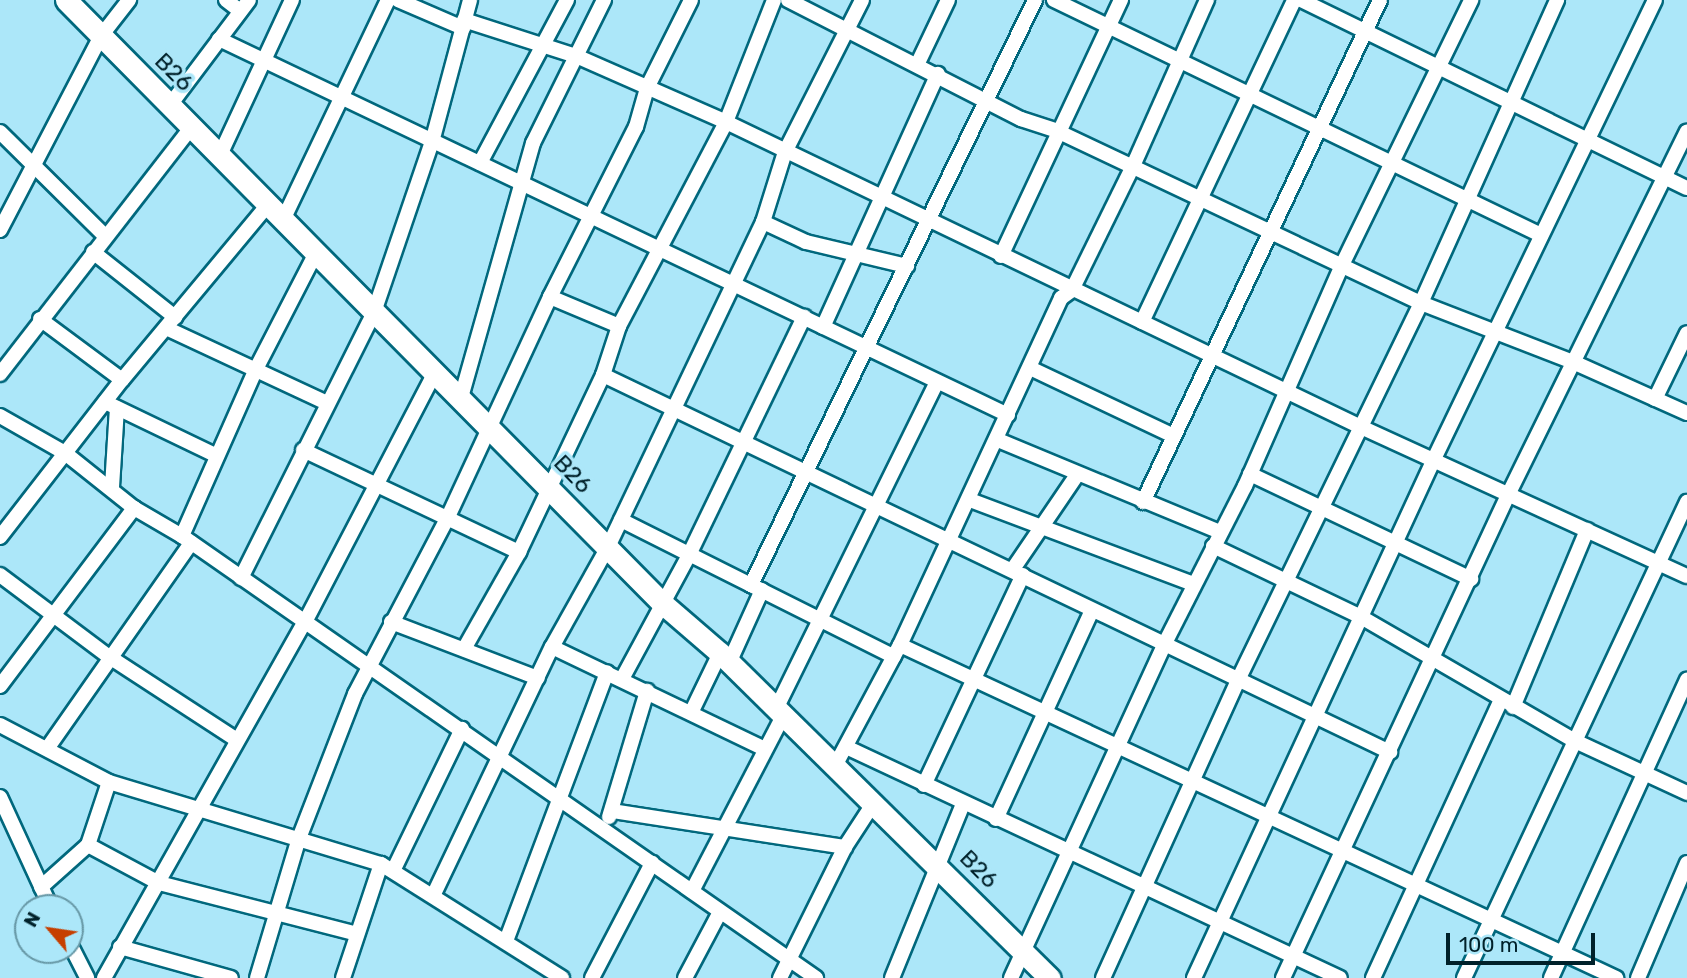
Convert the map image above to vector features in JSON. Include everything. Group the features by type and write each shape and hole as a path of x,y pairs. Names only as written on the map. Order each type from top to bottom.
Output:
{"highway":[{"name":"B26","path":"66,0 662,603 724,658 1050,978"}],"street":[{"path":"0,230 101,36 129,0"},
{"path":"170,105 244,6 226,0"},
{"path":"220,155 292,0"},
{"path":"283,220 388,0"},
{"path":"398,0 464,24 576,56 726,122 1072,290 1288,389 1361,427 1687,576"},
{"path":"241,578 325,402 374,312 432,142 470,0"},
{"path":"480,163 567,0"},
{"path":"460,401 524,184 533,143 604,0"},
{"path":"257,978 279,915 298,841 368,666 447,519 550,297 636,127 647,88 691,0"},
{"path":"464,649 519,552 603,375 619,326 663,249 726,122 774,0"},
{"path":"788,0 847,33 987,98 1021,119 1057,131 1422,303 1573,362 1687,413"},
{"path":"433,896 552,647 621,520 763,222 785,152 862,0"},
{"path":"917,65 948,0"},
{"path":"691,713 724,658 808,472 1035,0"},
{"path":"1054,0 1541,235"},
{"path":"1001,256 1057,131 1121,0"},
{"path":"835,766 897,651 970,500 1061,298 1072,290 1133,166 1207,0"},
{"path":"1142,322 1203,199 1294,0"},
{"path":"1301,0 1436,69 1586,137 1687,188"},
{"path":"1143,502 1209,354 1321,131 1380,0"},
{"path":"1011,978 1067,851 1165,643 1250,474 1342,265 1471,0"},
{"path":"1103,978 1238,680 1324,510 1422,303 1557,0"},
{"path":"1194,978 1434,459 1586,137 1655,0"},
{"path":"219,39 339,99 733,282 1008,415"},
{"path":"823,327 858,255 879,195 937,74"},
{"path":"0,374 104,235 191,128"},
{"path":"0,132 31,168 104,235"},
{"path":"1283,978 1508,495 1687,132"},
{"path":"0,537 65,453 111,405 122,380 268,205"},
{"path":"763,222 806,242 907,266"},
{"path":"93,252 170,323 325,402"},
{"path":"49,746 187,539 217,456 256,369 316,253"},
{"path":"550,297 619,326"},
{"path":"622,679 688,557 804,317"},
{"path":"40,319 122,380"},
{"path":"1655,399 1687,333"},
{"path":"1030,368 1172,435"},
{"path":"104,978 305,622 433,374"},
{"path":"603,375 1390,752"},
{"path":"692,891 764,748 820,620 937,382"},
{"path":"111,405 217,456"},
{"path":"111,405 112,488"},
{"path":"0,416 65,453 134,508 187,539 605,828 816,978"},
{"path":"998,440 1220,532"},
{"path":"303,450 519,552"},
{"path":"1250,474 1394,545 1471,579"},
{"path":"924,785 976,681 1018,572 1042,527 1077,475"},
{"path":"970,500 1194,584"},
{"path":"1464,978 1573,740 1687,502"},
{"path":"0,686 134,508"},
{"path":"621,520 688,557 756,587 820,620 976,681 1342,850 1561,955 1616,978"},
{"path":"1373,978 1415,885 1507,703 1587,530"},
{"path":"1213,546 1361,617 1573,740 1687,793"},
{"path":"0,575 108,656 237,740"},
{"path":"996,819 1047,713 1092,610"},
{"path":"391,622 538,678"},
{"path":"552,647 764,748"},
{"path":"506,942 607,672"},
{"path":"1552,978 1643,772 1687,680"},
{"path":"605,828 647,691"},
{"path":"0,725 49,746 109,782 199,807 298,841 387,867 562,978"},
{"path":"343,978 357,934 387,867 462,729"},
{"path":"846,747 1340,978"},
{"path":"41,887 88,845 109,782"},
{"path":"0,797 44,894"},
{"path":"780,978 787,959 845,847 873,804"},
{"path":"892,978 963,804"},
{"path":"612,811 845,847"},
{"path":"88,845 159,883 357,934"},
{"path":"592,978 652,863"},
{"path":"1638,978 1687,863"},
{"path":"685,978 720,912"},
{"path":"120,947 231,978"}]}
